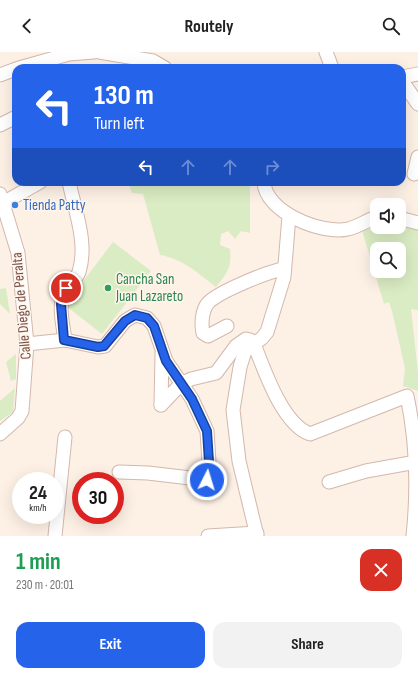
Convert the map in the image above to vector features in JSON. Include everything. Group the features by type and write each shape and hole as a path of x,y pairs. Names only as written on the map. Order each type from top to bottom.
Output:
{"street":[{"path":"33,64 69,54 94,52"},
{"path":"98,52 153,61 158,64"},
{"path":"326,52 330,64"},
{"path":"0,75 12,70"},
{"path":"406,76 418,74"},
{"path":"406,86 418,104"},
{"path":"0,125 12,119"},
{"path":"411,175 418,157"},
{"path":"2,198 30,186"},
{"path":"64,340 61,304 66,288 75,280 78,273 81,258 82,237 70,186"},
{"path":"264,186 264,189 271,201 289,216 326,229 348,229 370,220"},
{"name":"Calle Diego de Peralta","path":"0,433 18,418 22,411 27,344 18,253 2,198"},
{"path":"208,536 257,535 239,461 233,410 243,356 245,351 267,332 284,277 289,216"},
{"path":"406,220 418,223"},
{"path":"227,326 208,336 203,333 204,310 209,302 240,285 271,271 284,269"},
{"path":"27,344 64,340 98,347 104,346 125,321 135,315 141,315 147,318 154,326 171,370 192,399 207,431 209,462 207,480 148,473 124,472"},
{"path":"163,351 161,357 161,405 181,384 191,379 216,373 240,342 246,339 250,340 254,344 277,400 297,424 310,434 407,396 413,425 416,462 417,506 412,536"},
{"path":"55,536 64,438"},
{"path":"329,482 366,471 416,462"}],"green space":[{"path":"129,186 250,186 250,233 241,231 235,239 228,231 221,234 220,245 230,249 230,261 226,274 216,287 183,263 160,255 143,194 132,193"},
{"path":"406,225 418,229 418,310 411,309 418,373 418,391 403,386 405,368 392,311 389,302 384,304 376,278 406,278 406,242 370,242 370,257 362,230 370,226 370,234 406,234"},
{"name":"Cancha San Juan Lazareto","path":"113,242 151,271 102,334 65,305"},
{"path":"6,288 10,314 0,304 0,289"},
{"path":"16,354 16,379 11,381 6,362"},
{"path":"15,388 13,412 0,421 0,401"}],"place":[{"name":"Tienda Patty","path":"15,205"},
{"name":"Cancha San Juan Lazareto","path":"108,288"}],"route":[{"path":"66,288 61,304 64,340 98,347 104,346 125,321 135,315 141,315 147,318 154,326 166,361 192,399 207,431 209,462 207,480"}]}
